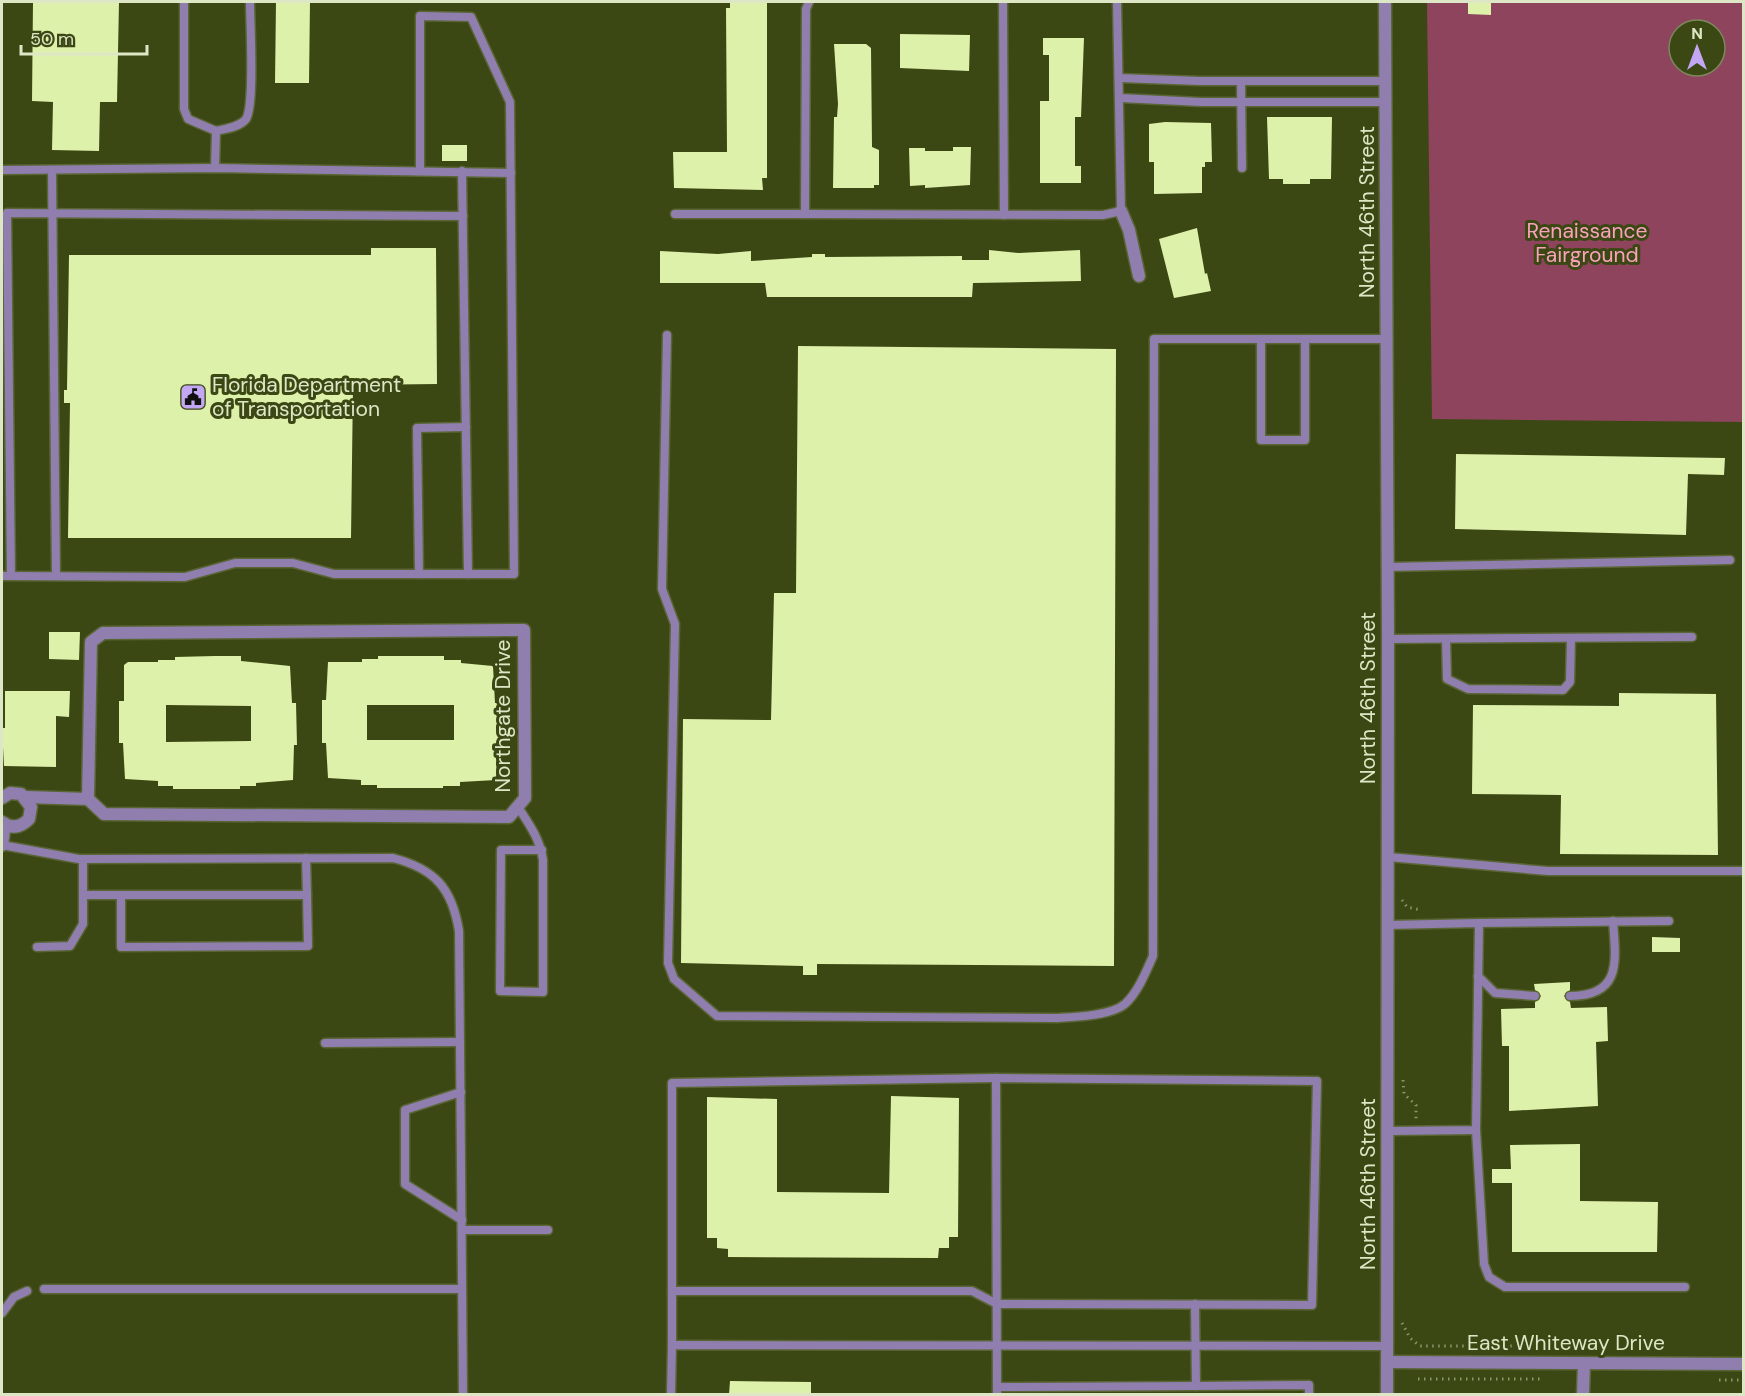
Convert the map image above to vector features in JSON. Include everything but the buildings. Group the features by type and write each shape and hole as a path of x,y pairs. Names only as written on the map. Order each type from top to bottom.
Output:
{"street":[{"name":"North 46th Street","path":"1385,2 1388,639 1387,1395"},
{"path":"1121,211 1129,230 1139,276"},
{"name":"Northgate Drive","path":"524,630 525,798 509,817 104,814 88,799 91,642 103,633 524,630"},
{"path":"2,798 10,793 26,797 88,799"},
{"path":"2,845 3,823 19,826 28,819 31,807 26,797"},
{"name":"East Whiteway Drive","path":"1387,1362 1743,1364"},
{"path":"1583,1395 1584,1364"}],"lane":[{"path":"184,2 184,109 188,119 216,131 238,125 246,119 250,100 250,2"},
{"path":"805,214 806,9 809,2"},
{"path":"1003,2 1004,215"},
{"path":"675,214 1103,215 1121,211 1117,2"},
{"path":"2,576 184,577 235,563 293,563 334,574 514,574 510,102 471,17 420,16 420,170"},
{"path":"1119,78 1386,81"},
{"path":"1241,81 1242,168"},
{"path":"1120,98 1242,102 1386,102"},
{"path":"215,168 216,131"},
{"path":"2,170 215,168 511,172"},
{"path":"52,170 56,576"},
{"path":"462,171 468,574"},
{"path":"11,576 8,213 463,216"},
{"path":"667,335 662,589 675,624 668,963 674,978 687,993 717,1016 1056,1018 1090,1016 1124,1006 1141,982 1153,956 1154,339 1387,339"},
{"path":"1261,339 1261,440 1305,440 1305,339"},
{"path":"419,574 417,428 466,427"},
{"path":"1387,567 1730,560"},
{"path":"1388,639 1692,637"},
{"path":"1446,639 1448,679 1468,689 1563,690 1570,682 1571,638"},
{"path":"518,807 537,835 542,850 543,992 500,991 501,850 542,850"},
{"path":"2,845 83,859 393,858 413,863 444,886 455,905 459,931 463,1395"},
{"path":"1388,857 1548,871 1743,871"},
{"path":"121,895 121,947 308,946 306,858"},
{"path":"37,947 70,946 83,924 83,859"},
{"path":"84,895 307,895"},
{"path":"1570,996 1596,994 1606,987 1613,973 1615,951 1613,921"},
{"path":"1388,925 1669,921"},
{"path":"1479,923 1476,1130 1484,1264 1489,1276 1505,1287 1685,1287"},
{"path":"1478,976 1495,993 1515,997 1535,996"},
{"path":"325,1043 460,1042"},
{"path":"671,1395 672,1083 996,1078 1317,1081 1311,1305 997,1304 972,1291 672,1291"},
{"path":"996,1078 997,1391 1198,1389 1309,1385 1309,1395"},
{"path":"461,1092 405,1110 405,1184 462,1220"},
{"path":"1388,1131 1476,1130"},
{"path":"462,1230 548,1230"},
{"path":"44,1289 462,1288"},
{"path":"2,1313 14,1298 27,1290"},
{"path":"1195,1304 1198,1389"},
{"path":"672,1345 1388,1346"}],"path":[{"path":"1401,898 1407,907 1421,910"},
{"path":"1403,1071 1404,1094 1416,1105 1416,1131"},
{"path":"1399,1314 1410,1338 1420,1346"},
{"path":"1418,1379 1543,1379"}],"green space":[{"name":"Renaissance Fairground","path":"1427,2 1743,2 1743,422 1432,419"}],"place":[{"name":"Florida Department of Transportation","path":"193,397"}]}
